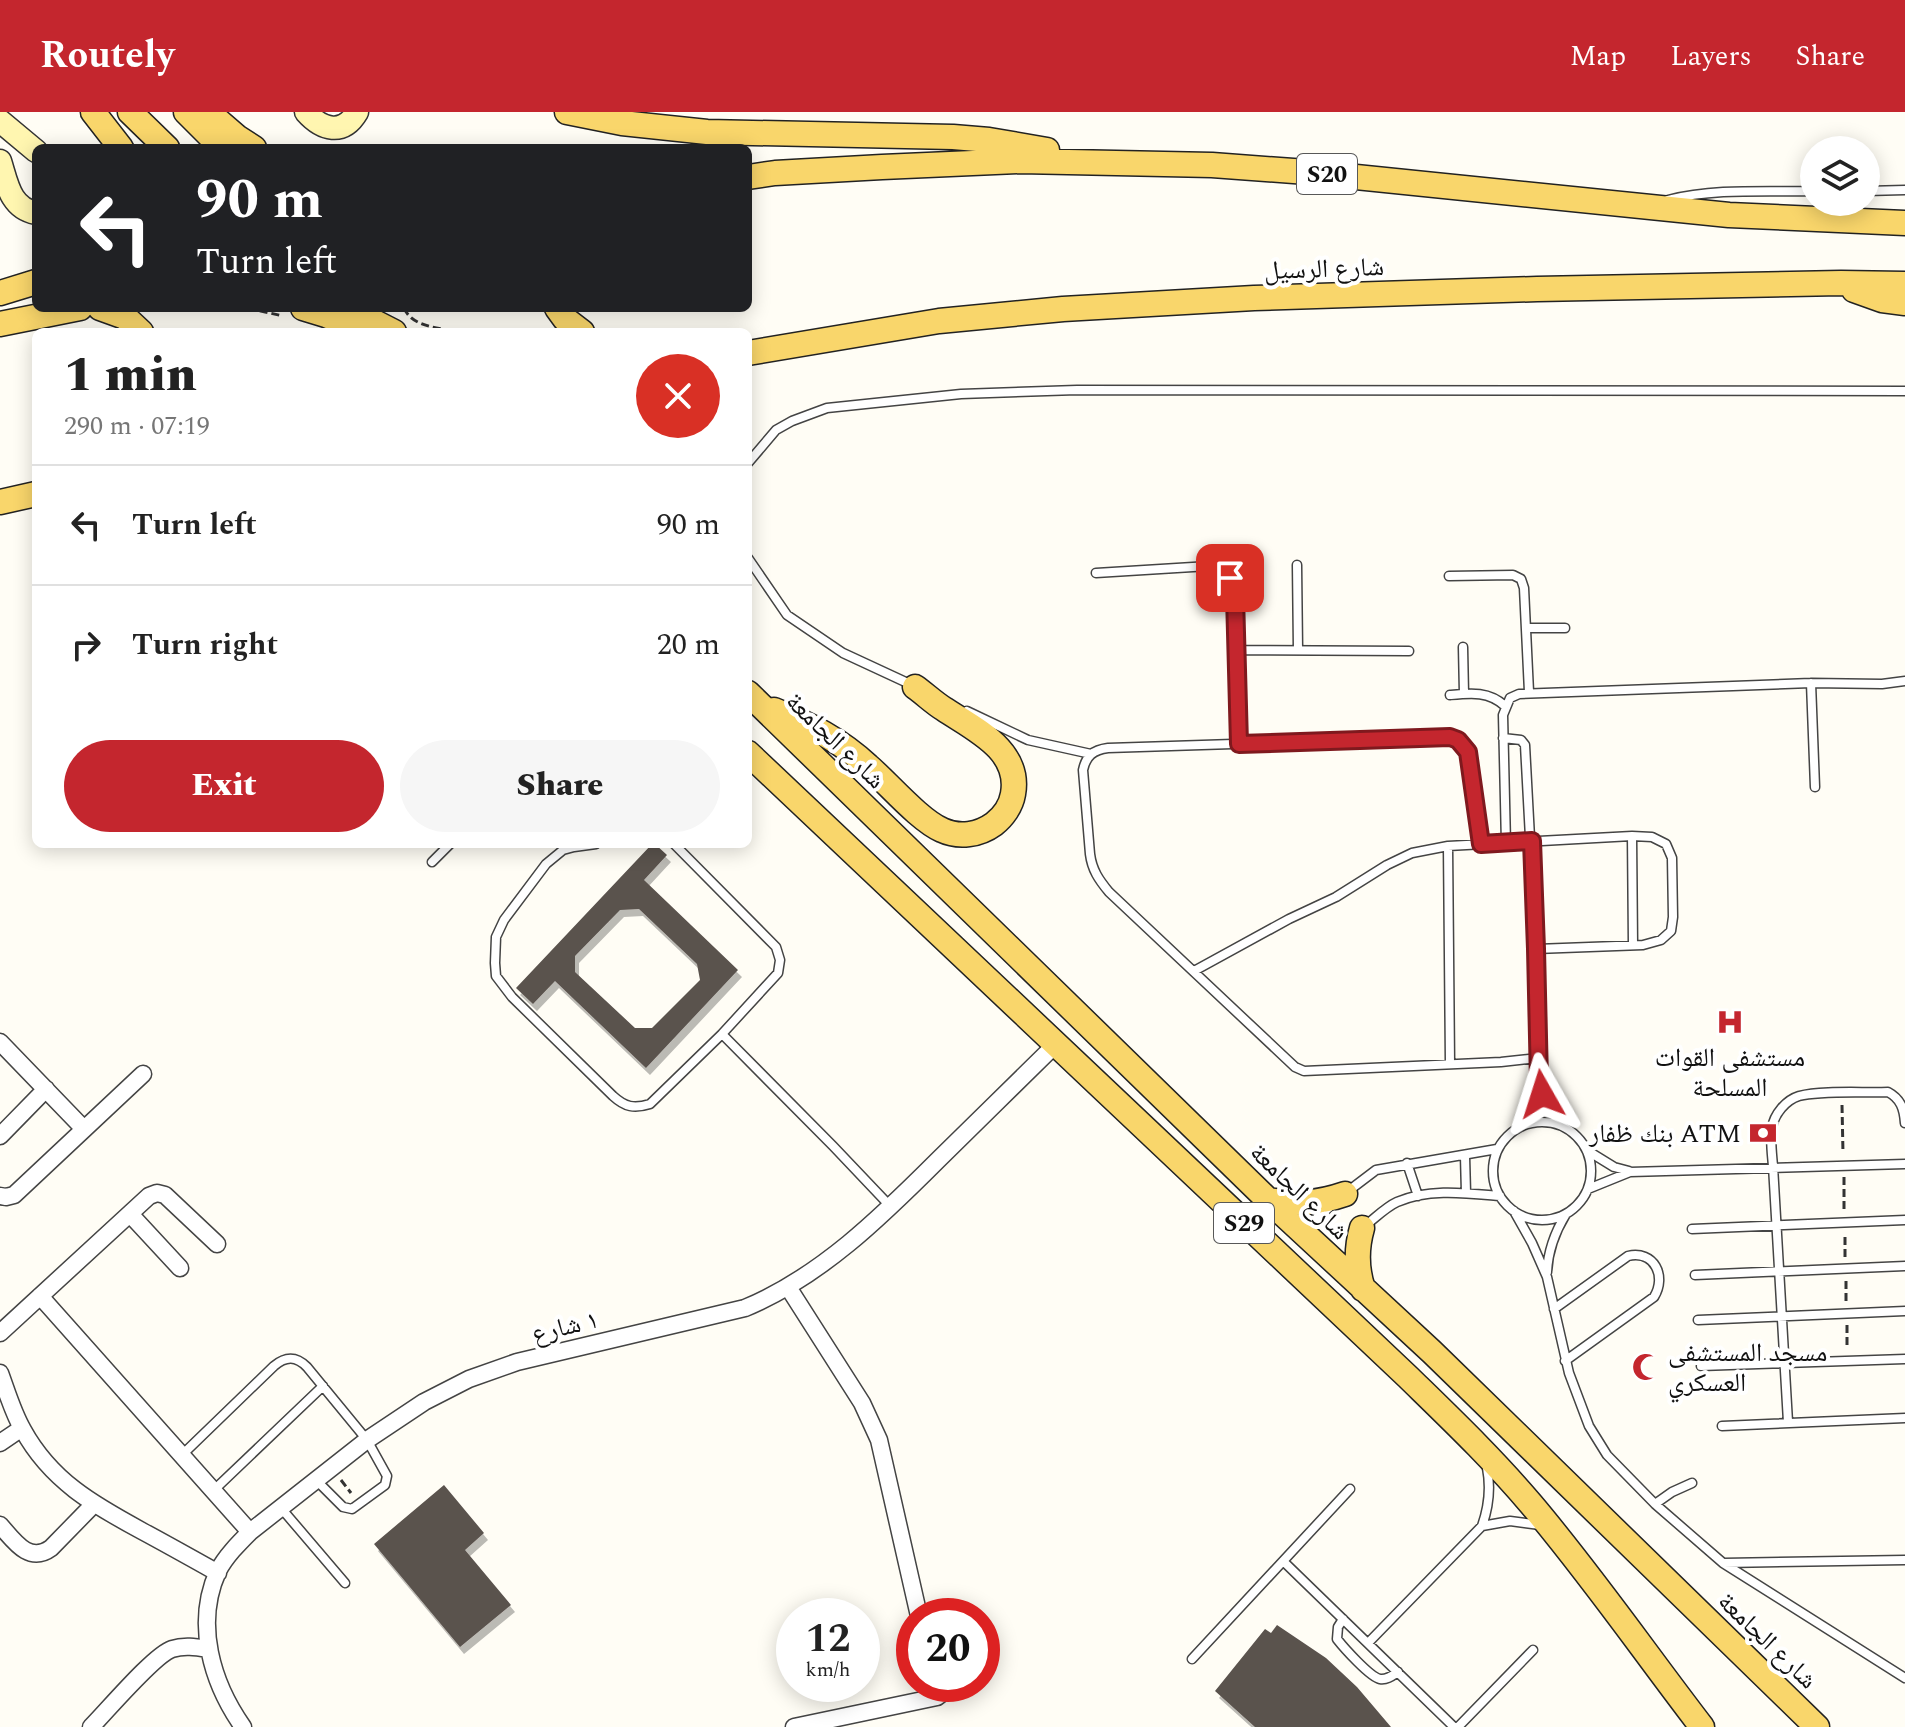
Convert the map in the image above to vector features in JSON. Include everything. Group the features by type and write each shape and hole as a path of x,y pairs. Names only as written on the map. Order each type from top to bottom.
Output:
{"main road":[{"path":"93,112 118,144"},
{"path":"130,112 163,144"},
{"path":"186,112 218,144"},
{"path":"208,112 248,144"},
{"path":"306,112 317,123 329,128 348,123 357,112"},
{"path":"567,112 622,123 707,132 965,138 1116,162"},
{"path":"0,121 32,148"},
{"path":"0,161 15,201 24,210 32,212"},
{"name":"S20","path":"752,177 989,162 1212,165 1729,215 1905,223"},
{"path":"0,293 32,283"},
{"path":"1841,283 1868,296 1905,303"},
{"name":"شارع الرسيل","path":"752,352 939,321 1078,308 1254,298 1537,289 1905,284"},
{"path":"0,309 32,302"},
{"path":"0,324 60,312"},
{"path":"111,312 125,317 137,328"},
{"path":"560,312 577,328"},
{"path":"347,318 382,328"},
{"path":"752,362 801,343"},
{"path":"754,699 842,744 939,829 959,835 980,832 998,821 1010,803 1013,782 1008,761 1003,752 985,737 915,687"},
{"name":"شارع الجامعة","path":"754,699 1301,1232 1335,1253 1363,1289 1432,1352 1817,1727"},
{"name":"S29","path":"752,757 1482,1450 1551,1529 1702,1727"},
{"path":"1268,1200 1315,1202 1345,1194"},
{"path":"1357,1233 1357,1265 1363,1289"}],"street":[{"path":"0,1042 84,1129"},
{"name":"١ شارع","path":"243,1727 228,1705 216,1678 207,1623 218,1573 232,1551 250,1532 367,1440 446,1390 517,1362 745,1308 770,1298 861,1233 891,1207 1055,1045"},
{"path":"0,1196 14,1195 143,1074"},
{"path":"0,1136 46,1089"},
{"path":"0,1333 149,1196 157,1193 165,1195 217,1244"},
{"path":"130,1214 180,1268"},
{"path":"788,1287 862,1403 876,1431 915,1598"},
{"path":"40,1296 250,1532"},
{"path":"0,1373 22,1428 53,1471 93,1505 218,1573"},
{"path":"0,1443 22,1428"},
{"path":"0,1525 22,1549 37,1555 51,1548 93,1505"},
{"path":"91,1727 169,1650 187,1646 209,1649"},
{"path":"794,1727 913,1702"}],"lane":[{"path":"1880,191 1905,190"},
{"path":"1624,204 1658,202 1711,192 1800,191"},
{"path":"752,458 776,430 809,413 845,404 961,394 1077,390 1905,391"},
{"path":"752,564 787,615 843,653 1028,740 1091,754"},
{"path":"1297,565 1298,650"},
{"path":"1096,573 1209,566 1221,570 1230,578 1234,590 1239,744"},
{"path":"1449,576 1518,576 1523,583 1529,692"},
{"path":"1526,628 1565,628"},
{"path":"1463,647 1464,694"},
{"path":"1236,650 1409,651"},
{"path":"1506,844 1503,715 1510,698 1519,694 1905,681"},
{"path":"1811,683 1815,787"},
{"path":"1450,695 1482,693 1505,706"},
{"path":"1481,844 1470,760 1464,745 1450,737 1108,748 1091,754 1083,770 1091,866 1098,878 1109,892 1295,1067 1304,1071 1538,1058"},
{"path":"1503,738 1521,740 1525,745 1532,841 1539,1081 1538,1097 1525,1124"},
{"path":"1194,971 1336,897 1412,853 1448,846 1632,836 1652,837 1666,844 1672,858 1673,917 1671,931 1661,940 1633,945 1536,949"},
{"path":"1632,836 1633,945"},
{"path":"1448,846 1450,1064"},
{"path":"432,862 446,848"},
{"path":"572,848 554,856 546,864 504,920 496,937 496,976 502,986 613,1096 623,1105 637,1108 650,1104 722,1034 778,973 780,960 776,947 678,848"},
{"path":"722,1034 891,1207"},
{"path":"1539,1081 1547,1106 1563,1126"},
{"path":"1788,1422 1773,1166 1772,1127 1776,1114 1796,1097 1811,1094 1888,1092 1901,1103 1905,1123"},
{"path":"1630,1172 1614,1167 1587,1150 1574,1133 1552,1122 1525,1124 1510,1132 1494,1158 1493,1178 1500,1196 1514,1211 1547,1277 1565,1361 1582,1410 1597,1440 1618,1467 1655,1504 1723,1563 1905,1678"},
{"path":"1301,1232 1376,1170 1497,1149"},
{"path":"1547,1277 1550,1250 1559,1225 1588,1189 1590,1166 1587,1150"},
{"path":"1465,1156 1466,1193"},
{"path":"1407,1163 1418,1196"},
{"path":"1588,1189 1630,1172 1905,1164"},
{"path":"1357,1233 1394,1203 1418,1196 1454,1192 1500,1196"},
{"path":"1514,1211 1544,1220 1566,1214"},
{"path":"1692,1229 1905,1220"},
{"path":"1554,1309 1628,1256 1647,1258 1659,1275 1660,1283 1654,1297 1565,1361"},
{"path":"1695,1275 1905,1266"},
{"path":"1698,1320 1905,1311"},
{"path":"183,1454 281,1360 291,1358 301,1361 367,1440 387,1476 385,1485 352,1509 343,1507 316,1480"},
{"path":"1701,1366 1905,1359"},
{"path":"214,1490 323,1386"},
{"path":"1722,1426 1905,1418"},
{"path":"1368,1643 1482,1526 1490,1488 1482,1450"},
{"path":"1655,1504 1692,1483"},
{"path":"1192,1659 1350,1489"},
{"path":"281,1508 345,1583"},
{"path":"1482,1526 1510,1521 1538,1524 1551,1529"},
{"path":"1723,1563 1905,1560"},
{"path":"1283,1561 1456,1727 1533,1650"},
{"path":"1343,1619 1338,1627 1337,1639 1352,1654 1378,1678 1388,1678 1398,1672"}],"path":[{"path":"288,312 347,318"},
{"path":"406,312 416,322 440,328"},
{"path":"332,1468 360,1505"}],"building":[{"path":"648,848 659,848 667,855 644,880 738,970 646,1068 555,981 533,1004 516,988","holes":["639,909 697,964 700,980 652,1028 635,1028 575,972 575,956 620,910"]},
{"path":"444,1485 484,1533 465,1550 511,1605 460,1647 374,1544"},
{"path":"1277,1625 1326,1658 1357,1687 1391,1727 1255,1727 1215,1691 1265,1629 1271,1633"}],"place":[{"name":"مستشفى القوات المسلحة","path":"1730,1022"},
{"name":"بنك ظفار ATM","path":"1763,1133"},
{"name":"مسجد المستشفى العسكري","path":"1646,1367"}],"route":[{"path":"1230,578 1235,596 1239,744 1450,737 1464,745 1468,752 1481,844 1532,841 1539,1081 1542,1094"}]}
